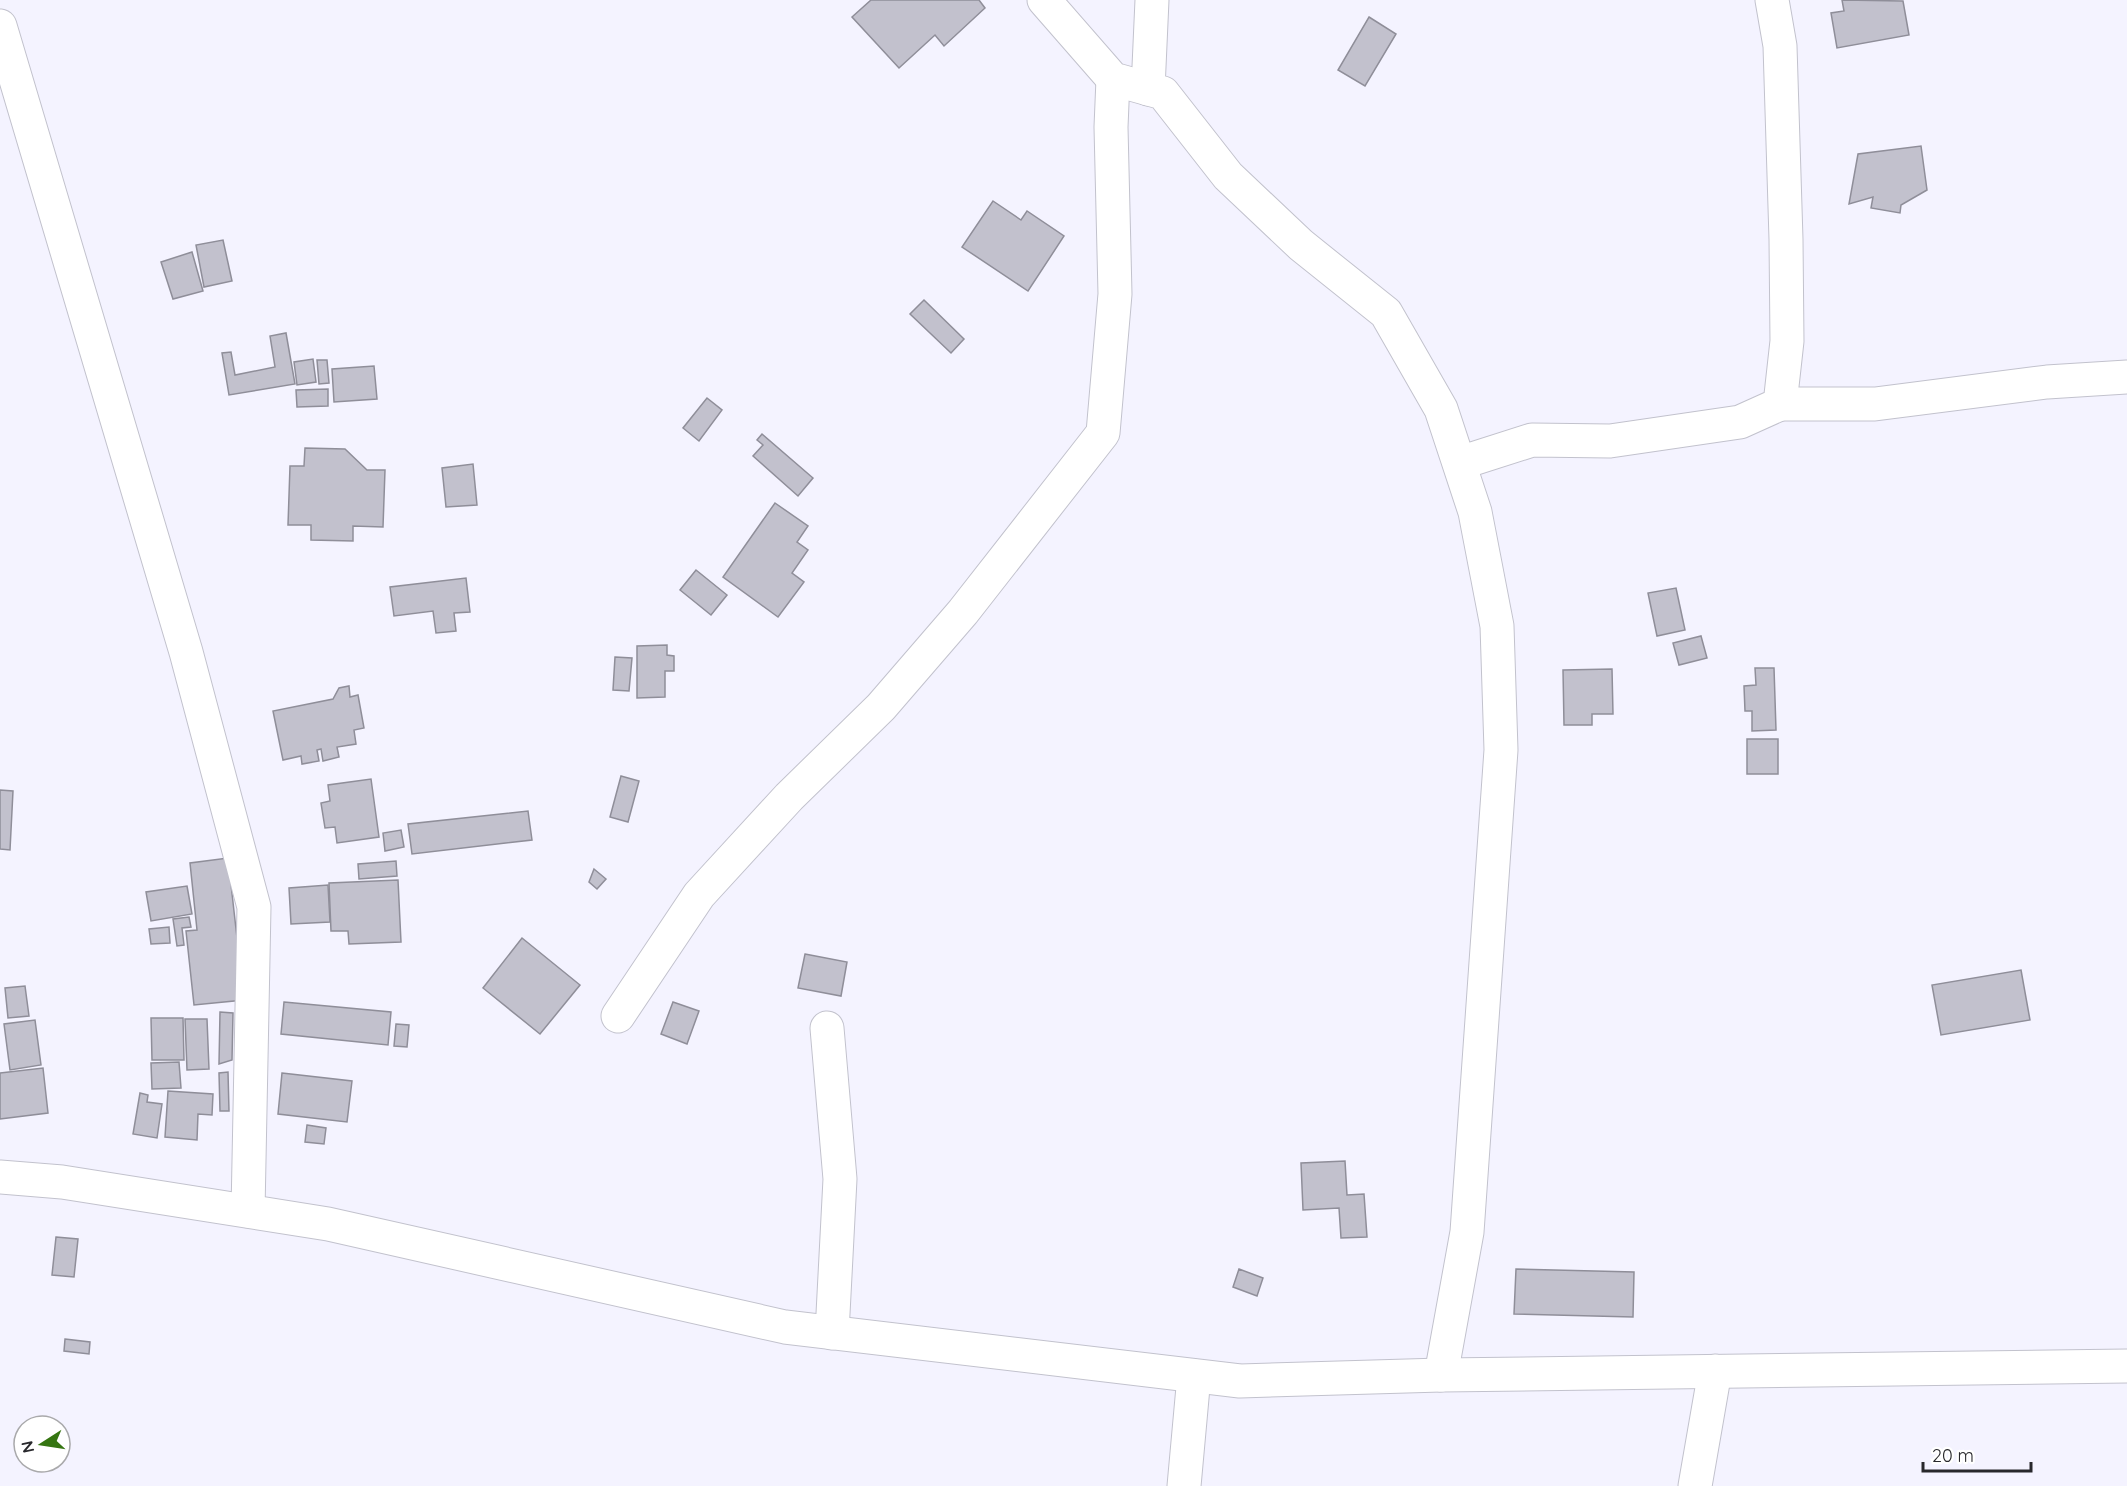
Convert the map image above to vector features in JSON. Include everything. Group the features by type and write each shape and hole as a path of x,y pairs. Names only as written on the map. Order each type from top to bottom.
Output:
{"street":[{"path":"1044,0 1113,79 1162,93 1228,176 1301,245 1386,313 1441,409 1475,512 1497,626 1501,750 1467,1232 1441,1375"},
{"path":"1148,89 1152,0"},
{"path":"1772,0 1780,46 1786,239 1787,341 1780,404"},
{"path":"0,26 186,652 254,907 248,1211"},
{"path":"618,1016 699,894 789,797 881,707 963,612 1103,433 1115,294 1111,127 1113,79"},
{"path":"1460,463 1532,440 1610,441 1740,422 1780,404 1875,404 2047,382 2127,377"},
{"path":"827,1028 840,1179 832,1333"},
{"path":"0,1177 63,1182 328,1224 785,1327 1240,1381 1441,1375 2127,1366"},
{"path":"1695,1486 1715,1371"},
{"path":"1184,1486 1194,1376"}],"building":[{"path":"871,0 979,0 985,8 944,46 935,35 899,68 852,17"},
{"path":"1842,0 1903,1 1909,35 1837,48 1831,13 1844,11"},
{"path":"1369,17 1396,34 1365,86 1338,70"},
{"path":"1921,146 1927,190 1901,205 1900,213 1871,208 1873,197 1849,204 1858,154"},
{"path":"993,201 1021,220 1027,211 1064,236 1028,291 962,247"},
{"path":"223,240 232,281 204,287 196,245"},
{"path":"192,252 203,291 173,299 161,262"},
{"path":"924,300 964,339 951,353 910,314"},
{"path":"286,333 295,384 229,395 222,353 231,352 235,375 275,367 270,336"},
{"path":"313,359 316,382 297,385 294,362"},
{"path":"317,360 327,360 329,383 319,384"},
{"path":"374,366 377,399 334,402 332,369"},
{"path":"328,389 328,406 297,407 296,390"},
{"path":"707,398 722,410 699,441 683,428"},
{"path":"762,434 813,478 798,496 753,456 763,445 757,440"},
{"path":"305,448 345,449 367,470 385,470 383,527 353,526 353,541 311,540 311,525 288,525 290,466 304,466"},
{"path":"473,464 477,505 446,507 442,468"},
{"path":"775,503 808,526 797,542 808,550 792,573 804,582 778,617 723,577"},
{"path":"696,570 727,595 711,615 680,590"},
{"path":"466,578 470,612 454,613 456,631 436,633 433,611 394,616 390,587"},
{"path":"1676,588 1685,630 1657,636 1648,593"},
{"path":"1701,636 1707,658 1679,665 1673,643"},
{"path":"667,645 667,655 674,656 674,671 665,671 665,697 637,698 637,646"},
{"path":"615,657 632,658 629,691 613,690"},
{"path":"1755,668 1774,668 1776,730 1752,731 1752,711 1745,711 1744,686 1756,685"},
{"path":"1612,669 1613,714 1592,714 1592,725 1564,725 1563,670"},
{"path":"349,686 350,697 358,695 364,728 354,730 356,744 337,747 339,757 323,761 321,749 317,750 319,761 302,764 301,756 283,760 273,711 333,699 339,688"},
{"path":"1747,739 1778,739 1778,774 1747,774"},
{"path":"621,776 639,781 628,822 610,817"},
{"path":"371,779 379,837 337,843 335,827 325,828 321,803 330,801 328,785"},
{"path":"0,790 13,791 10,850 0,849"},
{"path":"528,811 532,840 412,854 408,824"},
{"path":"401,830 404,847 385,851 383,833"},
{"path":"228,858 244,1000 194,1005 186,931 197,930 190,863"},
{"path":"396,861 397,876 359,879 358,864"},
{"path":"594,869 606,879 597,889 589,882"},
{"path":"398,880 401,942 349,944 348,931 331,931 329,883"},
{"path":"328,885 330,922 291,924 289,888"},
{"path":"187,886 192,914 151,921 146,892"},
{"path":"189,917 191,927 182,928 184,945 177,946 173,919"},
{"path":"169,927 170,943 151,944 149,929"},
{"path":"522,938 580,985 540,1034 483,988"},
{"path":"805,954 847,962 841,996 798,988"},
{"path":"2021,970 2030,1020 1941,1035 1932,985"},
{"path":"25,986 29,1016 8,1018 5,988"},
{"path":"284,1002 391,1012 388,1045 281,1034"},
{"path":"673,1002 699,1011 687,1044 661,1034"},
{"path":"220,1012 233,1013 232,1060 219,1064"},
{"path":"151,1018 183,1018 184,1060 152,1060"},
{"path":"185,1019 207,1019 209,1069 187,1070"},
{"path":"35,1020 41,1065 10,1070 4,1024"},
{"path":"396,1024 409,1025 407,1047 394,1046"},
{"path":"179,1062 181,1088 152,1089 151,1063"},
{"path":"43,1068 48,1113 0,1119 0,1073"},
{"path":"228,1072 229,1111 220,1111 219,1073"},
{"path":"282,1073 352,1081 347,1122 278,1114"},
{"path":"168,1091 213,1094 212,1115 198,1114 197,1140 165,1137"},
{"path":"140,1093 148,1095 147,1102 162,1104 157,1138 133,1134"},
{"path":"307,1125 326,1128 324,1144 305,1142"},
{"path":"1345,1161 1347,1195 1364,1194 1367,1237 1341,1238 1339,1208 1303,1210 1301,1163"},
{"path":"56,1237 78,1239 74,1277 52,1275"},
{"path":"1239,1269 1263,1278 1257,1296 1233,1287"},
{"path":"1516,1269 1634,1272 1633,1317 1514,1314"},
{"path":"65,1339 90,1342 89,1354 64,1351"}]}
